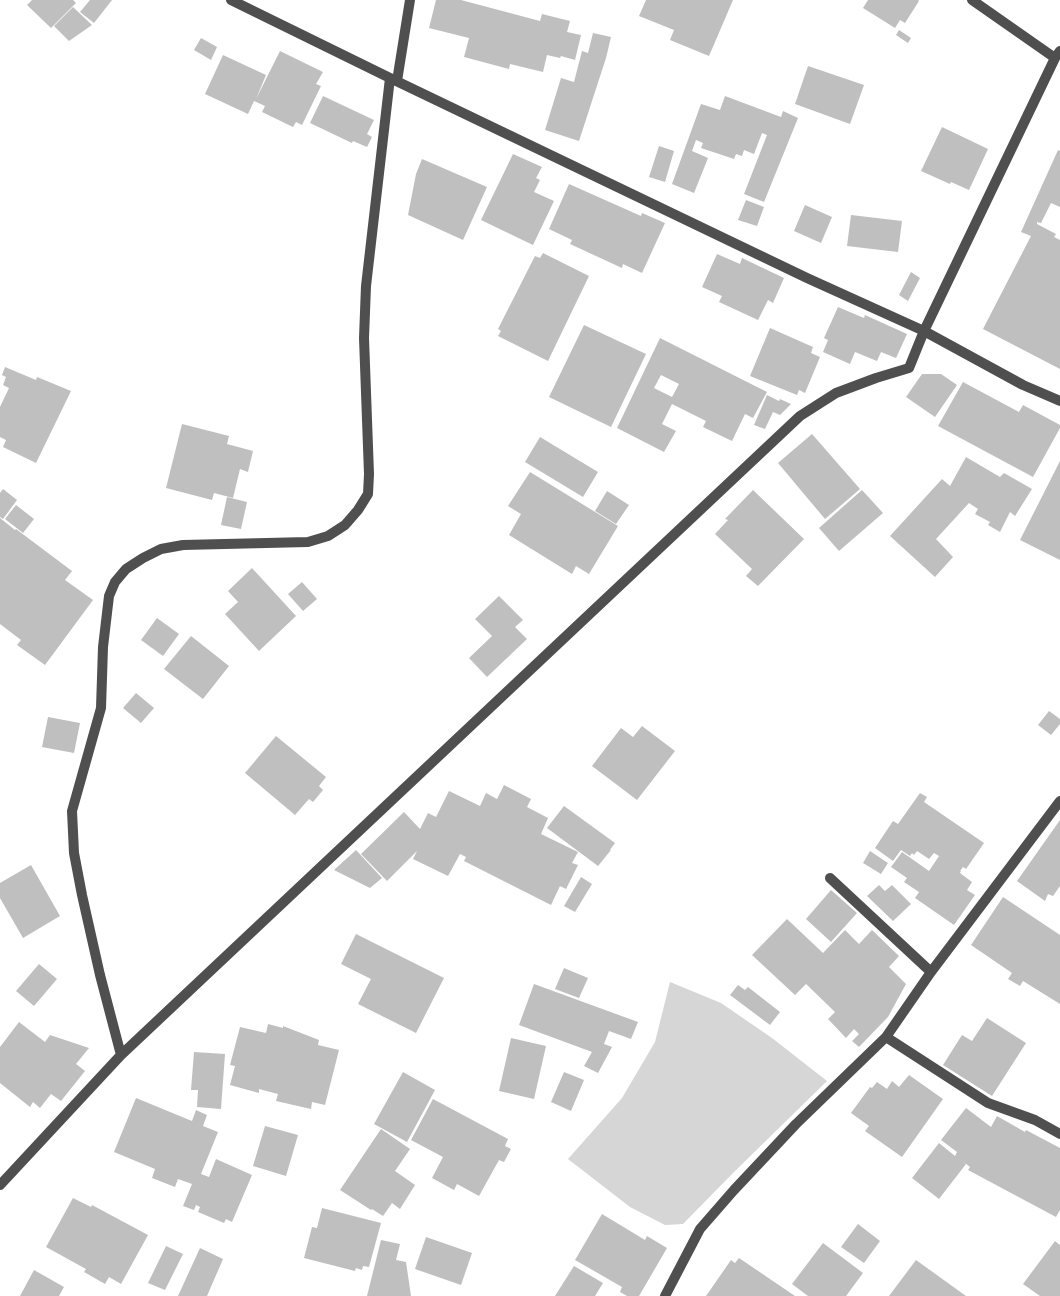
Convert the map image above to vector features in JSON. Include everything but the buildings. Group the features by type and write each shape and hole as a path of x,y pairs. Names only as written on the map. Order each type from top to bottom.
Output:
{"street":[{"path":"231,0 393,80 806,278 924,331 1023,385 1060,401"},
{"path":"121,1055 82,895 74,853 72,811 101,708 103,647 109,596 115,582 126,570 143,558 161,550 183,545 308,542 328,536 345,525 358,510 368,494 369,474 364,338 366,295 393,80 410,0"},
{"path":"0,1185 121,1055 800,416 836,393 909,368 924,331 1057,54 972,0"},
{"path":"665,1296 700,1229 796,1124 886,1037 931,972 1060,801"},
{"path":"830,878 931,972"},
{"path":"886,1037 988,1103 1035,1120 1060,1134"}],"shaded area":[{"path":"670,982 721,1003 772,1038 827,1081 683,1224 665,1225 630,1207 568,1159 622,1098 655,1042"}]}
